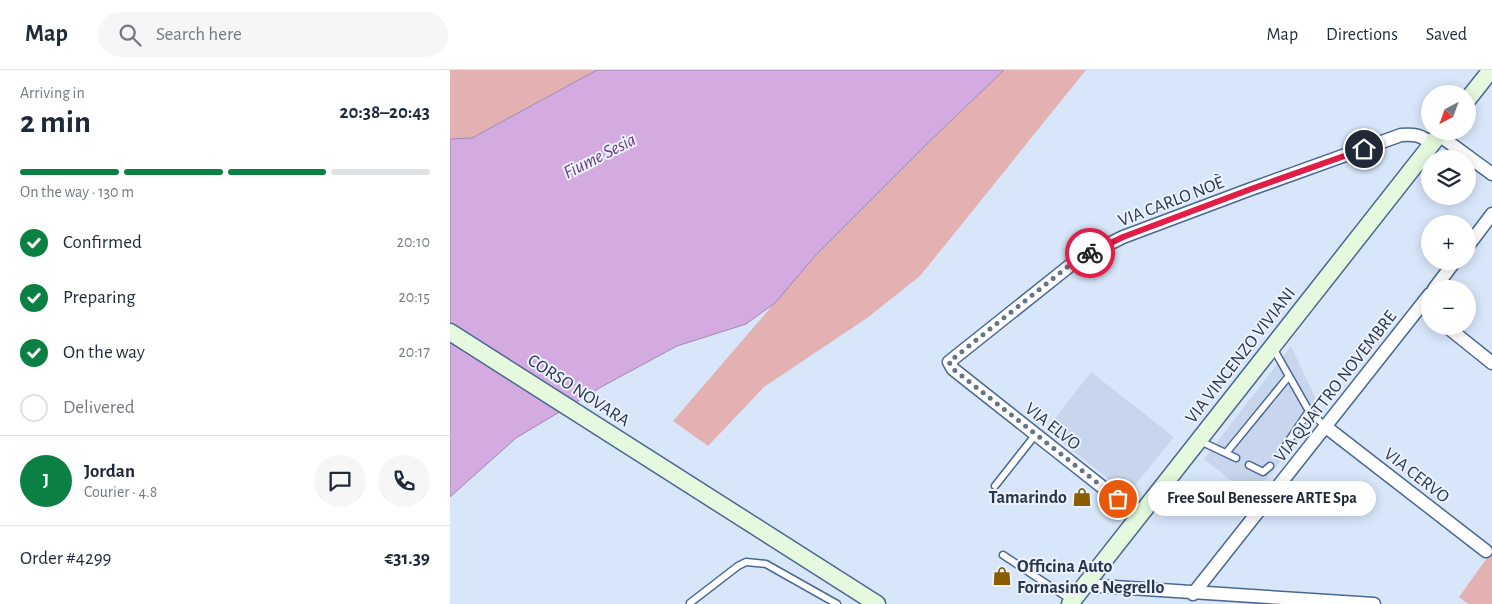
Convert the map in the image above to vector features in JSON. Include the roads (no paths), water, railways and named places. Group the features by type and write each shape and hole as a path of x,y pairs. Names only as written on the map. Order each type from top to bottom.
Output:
{"main road":[{"path":"1476,89 1491,70"},
{"name":"VIA VINCENZO VIVIANI","path":"1071,602 1436,140"},
{"name":"CORSO NOVARA","path":"450,332 877,604"}],"street":[{"name":"VIA CARLO NOÈ","path":"949,362 1076,260 1123,237 1401,136 1414,134 1421,136"},
{"name":"VIA CARLO NOÈ","path":"1442,140 1492,174"},
{"path":"1476,235 1492,214"},
{"path":"1441,280 1449,270"},
{"name":"VIA QUATTRO NOVEMBRE","path":"1193,594 1326,427 1421,315"},
{"path":"1457,335 1492,363"},
{"name":"VIA ELVO","path":"949,362 953,369 1139,516"},
{"name":"VIA CERVO","path":"1326,427 1486,550"},
{"path":"1084,585 1193,594 1374,604"}],"lane":[{"path":"1272,346 1310,411 1326,427"},
{"path":"1226,453 1289,376"},
{"path":"1286,445 1310,411"},
{"path":"995,486 1036,434"},
{"path":"1199,440 1236,458"},
{"path":"1249,465 1263,472 1270,466"},
{"path":"1003,555 1071,602"},
{"path":"690,603 738,566 746,562 753,562 766,564 782,572 837,604"}],"water":[{"name":"Fiume Sesia","path":"597,70 1004,70 815,256 775,303 746,324 677,346 603,386 516,438 450,497 450,139 472,138"}],"place":[{"name":"Tamarindo","path":"1082,497"},
{"name":"Free Soul Benessere ARTE Spa","path":"1118,499"},
{"name":"Officina Auto Fornasino e Negrello","path":"1002,576"}]}
